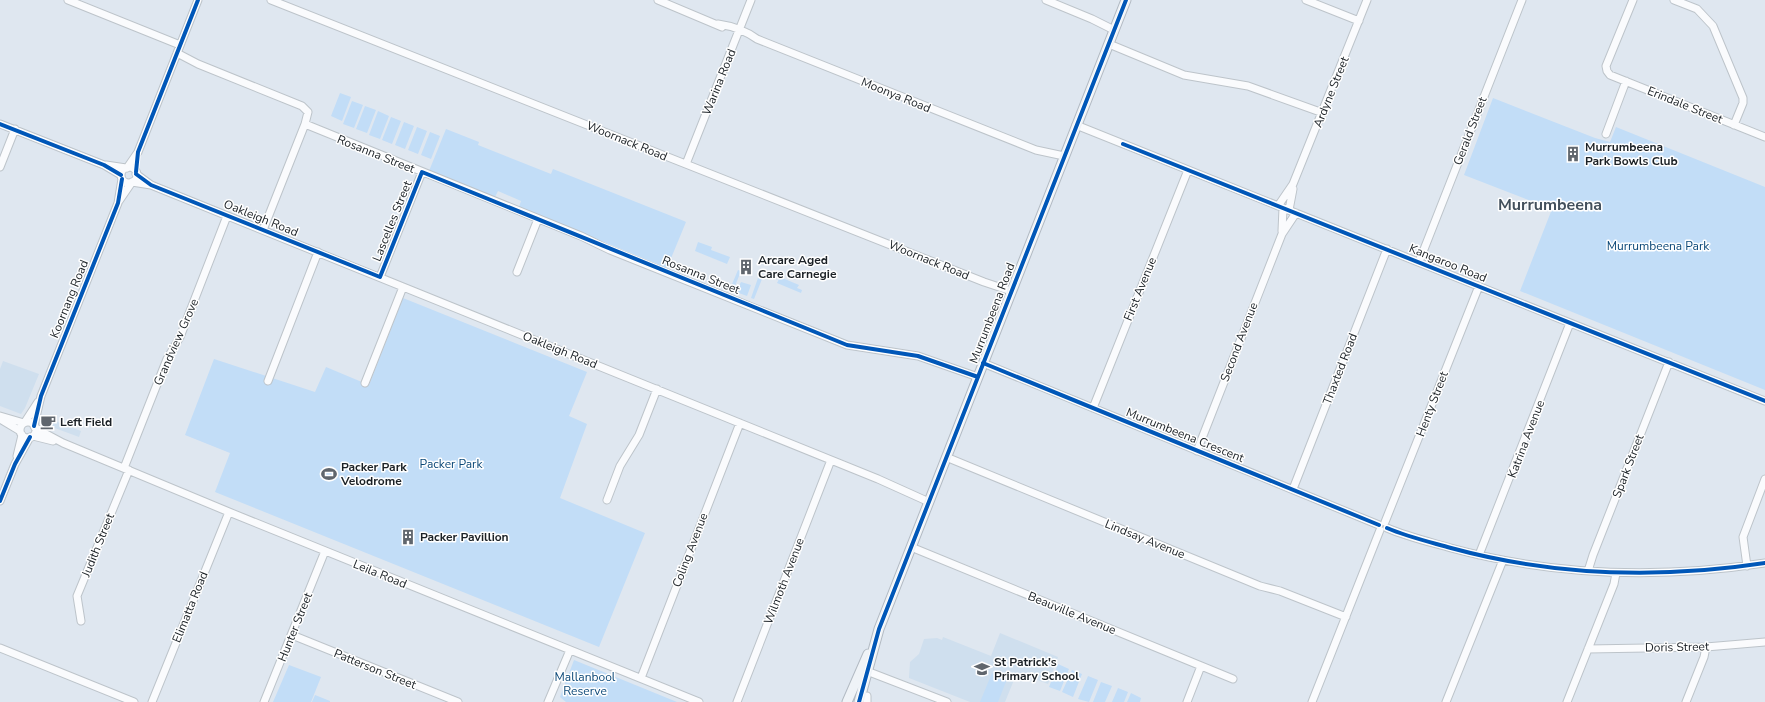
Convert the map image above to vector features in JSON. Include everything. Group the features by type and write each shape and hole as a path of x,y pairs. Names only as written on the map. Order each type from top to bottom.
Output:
{"main road":[{"name":"Murrumbeena Road","path":"847,702 865,668 911,546 1126,0"},
{"name":"Murrumbeena Road","path":"859,702 865,668"}],"street":[{"path":"68,0 151,32 198,64 305,108 308,115 305,124 263,230"},
{"path":"122,177 126,168 138,152 198,0"},
{"name":"Woornack Road","path":"271,0 1010,293"},
{"name":"Moonya Road","path":"658,0 1063,160"},
{"name":"Warina Road","path":"686,164 751,0"},
{"path":"1046,0 1092,19 1102,20 1115,28"},
{"path":"1306,0 1359,21"},
{"name":"Ardyne Street","path":"1287,209 1293,184 1323,113 1367,0"},
{"name":"Gerald Street","path":"1419,262 1522,0"},
{"name":"Erindale Street","path":"1633,0 1606,66 1610,75 1765,137"},
{"path":"1674,0 1697,9 1713,26 1743,98 1743,103 1734,125"},
{"path":"1109,44 1184,75 1248,86 1323,113"},
{"path":"1606,134 1626,81"},
{"path":"0,124 104,164 132,168 136,173"},
{"name":"Rosanna Street","path":"305,124 847,345 918,356 977,380"},
{"name":"Kangaroo Road","path":"1076,125 1765,400"},
{"path":"0,167 15,129"},
{"path":"104,164 122,177 127,183 132,182 136,178 138,152"},
{"name":"First Avenue","path":"1093,408 1188,170"},
{"name":"Lascelles Street","path":"380,277 422,172"},
{"name":"Oakleigh Road","path":"136,173 151,184 228,216 930,499"},
{"name":"Koornang Road","path":"118,203 122,177"},
{"name":"Oakleigh Road","path":"132,182 151,184"},
{"name":"Koornang Road","path":"25,423 41,396 118,203 132,182"},
{"name":"Ardyne Street","path":"1287,209 1293,184"},
{"name":"Second Avenue","path":"1197,451 1282,234 1287,209"},
{"name":"Second Avenue","path":"1282,234 1287,209"},
{"name":"Grandview Grove","path":"126,469 167,359 180,337 228,216"},
{"path":"517,272 538,219"},
{"name":"Thaxted Road","path":"1293,490 1387,249"},
{"path":"268,381 318,252"},
{"name":"Henty Street","path":"1312,702 1479,286"},
{"path":"365,383 403,287"},
{"name":"Katrina Avenue","path":"1479,555 1570,323"},
{"name":"Spark Street","path":"1588,571 1669,362"},
{"name":"Murrumbeena Crescent","path":"983,364 1383,526 1409,536 1479,555 1503,560 1588,571 1616,573 1674,573 1765,563"},
{"path":"607,500 620,466 638,436 657,389"},
{"name":"Koornang Road","path":"35,427 41,396"},
{"path":"0,418 31,423 35,427 15,464 0,501"},
{"path":"0,418 21,433 31,436"},
{"path":"15,464 21,426 25,423"},
{"name":"Coling Avenue","path":"641,678 740,423"},
{"name":"Leila Road","path":"35,427 63,443 229,512 699,702"},
{"name":"Leila Road","path":"31,436 63,443"},
{"name":"Lindsay Avenue","path":"946,457 1260,586 1280,591 1346,617"},
{"name":"Wilmoth Avenue","path":"737,702 831,460"},
{"name":"Judith Street","path":"81,621 78,596 126,469"},
{"path":"1747,566 1743,537 1765,479"},
{"name":"Elimatta Road","path":"152,702 229,512"},
{"name":"Beauville Avenue","path":"911,546 1233,678"},
{"name":"Hunter Street","path":"264,702 292,636 325,551"},
{"path":"1446,702 1503,560"},
{"path":"1567,702 1614,584 1616,573"},
{"name":"Patterson Street","path":"292,636 458,702"},
{"name":"Doris Street","path":"1588,649 1706,647 1765,642"},
{"path":"1686,702 1704,657 1706,647"},
{"path":"0,648 134,702"},
{"path":"548,702 570,650"},
{"path":"1187,702 1201,666"},
{"path":"865,668 947,702"}],"shaded area":[{"path":"3,361 39,374 21,414 0,406 0,369"},
{"path":"45,417 81,431 79,437 44,424"},
{"name":"St Patrick's Primary School","path":"1000,633 1058,657 1048,684 1030,677 1016,675 1005,702 970,702 909,678 910,662 919,654 924,639 937,638 942,640 943,637 991,656"}],"green space":[{"path":"340,93 351,97 342,121 331,116"},
{"name":"Murrumbeena Park","path":"1493,98 1595,138 1610,142 1616,127 1765,187 1765,390 1520,291 1552,209 1464,175"},
{"path":"352,101 363,105 354,128 343,124"},
{"path":"365,106 376,110 367,133 356,129"},
{"path":"378,111 389,116 380,139 369,135"},
{"path":"391,117 401,121 392,144 382,140"},
{"path":"404,122 414,126 405,149 395,145"},
{"path":"417,127 427,131 418,154 408,150"},
{"path":"446,129 479,142 478,145 551,174 553,169 686,222 667,268 519,207 521,201 498,191 495,197 429,171"},
{"path":"430,132 440,136 431,159 421,155"},
{"path":"698,242 712,247 711,250 730,257 727,264 695,251"},
{"path":"738,270 741,271 733,291 730,289"},
{"path":"780,277 799,285 797,288 802,290 801,293 777,283"},
{"path":"758,278 762,279 754,299 751,298"},
{"path":"741,282 751,285 747,296 736,292"},
{"name":"Packer Park","path":"403,298 587,372 569,416 587,424 560,498 645,533 599,647 215,492 230,453 185,435 214,359 315,392 326,367 369,385"},
{"name":"Mallanbool Reserve","path":"574,660 677,702 566,702 560,697"},
{"path":"1058,664 1069,669 1060,691 1049,687"},
{"path":"289,665 321,677 311,702 273,702"},
{"path":"1072,670 1082,674 1073,697 1062,692"},
{"path":"992,673 1007,679 998,702 980,702"},
{"path":"1088,676 1098,680 1089,702 1078,699"},
{"path":"1101,682 1112,686 1105,702 1093,702"},
{"path":"1118,688 1128,692 1124,702 1112,702"},
{"path":"1131,693 1141,698 1140,702 1127,702"},
{"path":"315,695 330,701 330,702 312,702"}],"cycle path":[{"path":"136,172 138,152 198,0"},
{"path":"859,702 879,629 1126,0"},
{"path":"0,124 104,165 121,175"},
{"path":"1123,144 1765,401"},
{"path":"136,174 151,185 380,277 422,172 847,345 918,356 978,377"},
{"path":"34,426 41,396 118,203 122,179"},
{"path":"983,363 1379,525"},
{"path":"0,501 15,464 30,437"},
{"path":"1387,528 1419,539 1490,557 1568,569 1647,573 1726,568 1765,563"}],"place":[{"name":"Murrumbeena Park Bowls Club","path":"1573,154"},
{"name":"Arcare Aged Care Carnegie","path":"746,267"},
{"name":"Left Field","path":"48,422"},
{"name":"Packer Park Velodrome","path":"329,474"},
{"name":"Packer Pavillion","path":"408,537"},
{"name":"St Patrick's Primary School","path":"982,669"}],"district":[{"name":"Murrumbeena","path":"1550,205"}]}
